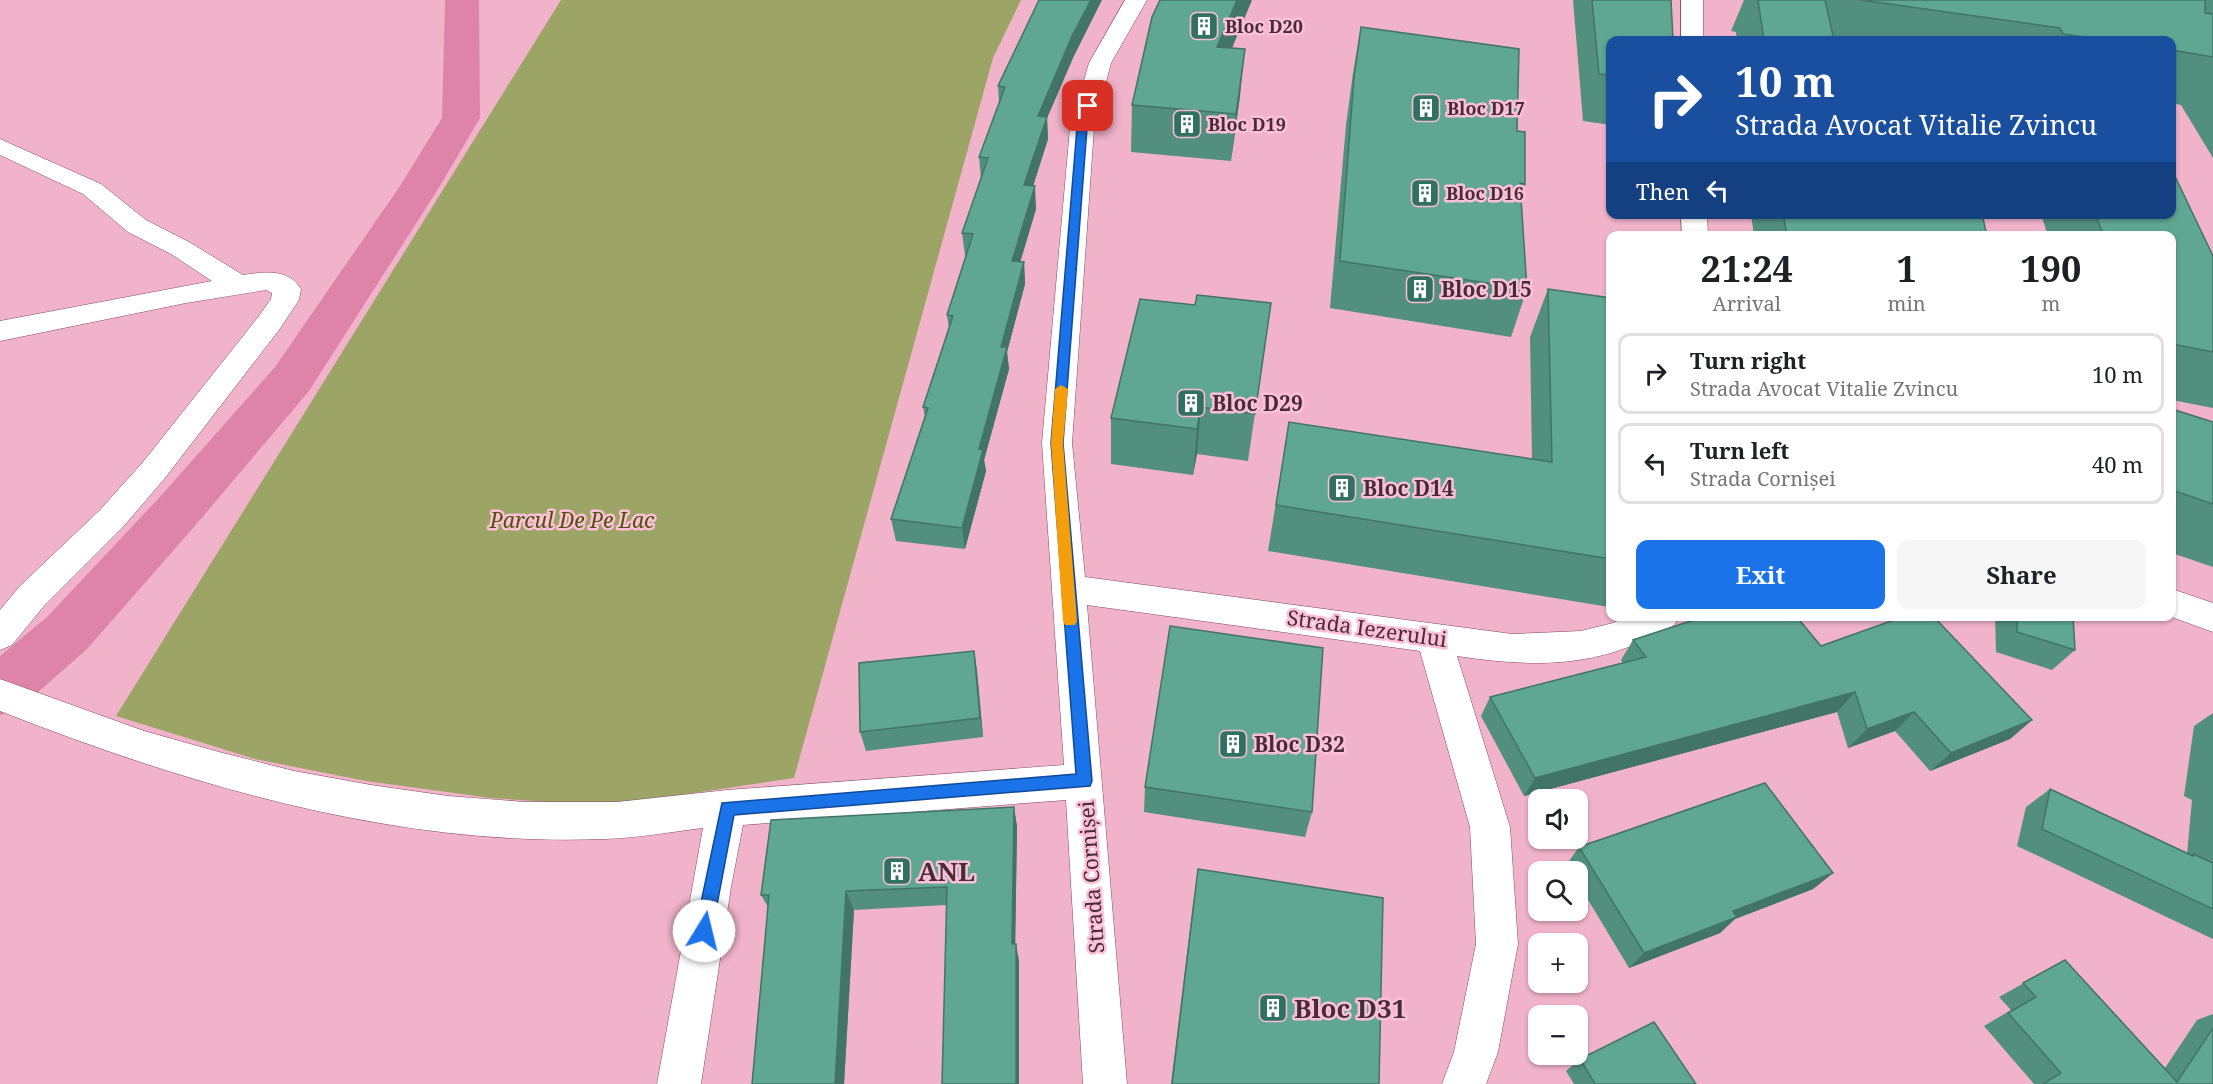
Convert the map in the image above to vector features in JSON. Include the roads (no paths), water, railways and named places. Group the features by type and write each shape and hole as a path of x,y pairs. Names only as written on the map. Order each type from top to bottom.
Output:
{"street":[{"name":"Strada Cornișei","path":"1105,1084 1057,443 1082,128 1100,63 1136,0"},
{"path":"1692,0 1692,36"},
{"path":"0,146 92,189 137,225 180,248 238,285"},
{"path":"0,331 78,314 270,280 287,289 285,300 238,364 118,511 32,596 0,635"},
{"name":"Strada Iezerului","path":"1067,588 1512,649 1581,646 1620,636 1652,621"},
{"path":"2176,604 2213,618"},
{"path":"1434,637 1490,827 1497,944 1476,1053 1464,1084"},
{"path":"0,695 41,712 177,759 363,801 484,818 603,821 728,808 1084,781"},
{"path":"679,1084 711,888 728,808"}],"waterway":[{"path":"0,690 67,633 176,513 292,379 420,186 461,118 462,0"}],"place":[{"name":"Bloc D20","path":"1204,26"},
{"name":"Bloc D17","path":"1426,108"},
{"name":"Bloc D19","path":"1187,124"},
{"name":"Bloc D16","path":"1425,193"},
{"name":"Bloc D15","path":"1420,289"},
{"name":"Bloc D29","path":"1191,403"},
{"name":"Bloc D14","path":"1342,488"},
{"name":"Bloc D32","path":"1233,744"},
{"name":"ANL","path":"897,871"},
{"name":"Bloc D31","path":"1273,1008"}],"park label":[{"name":"Parcul De Pe Lac","path":"572,520"}]}
